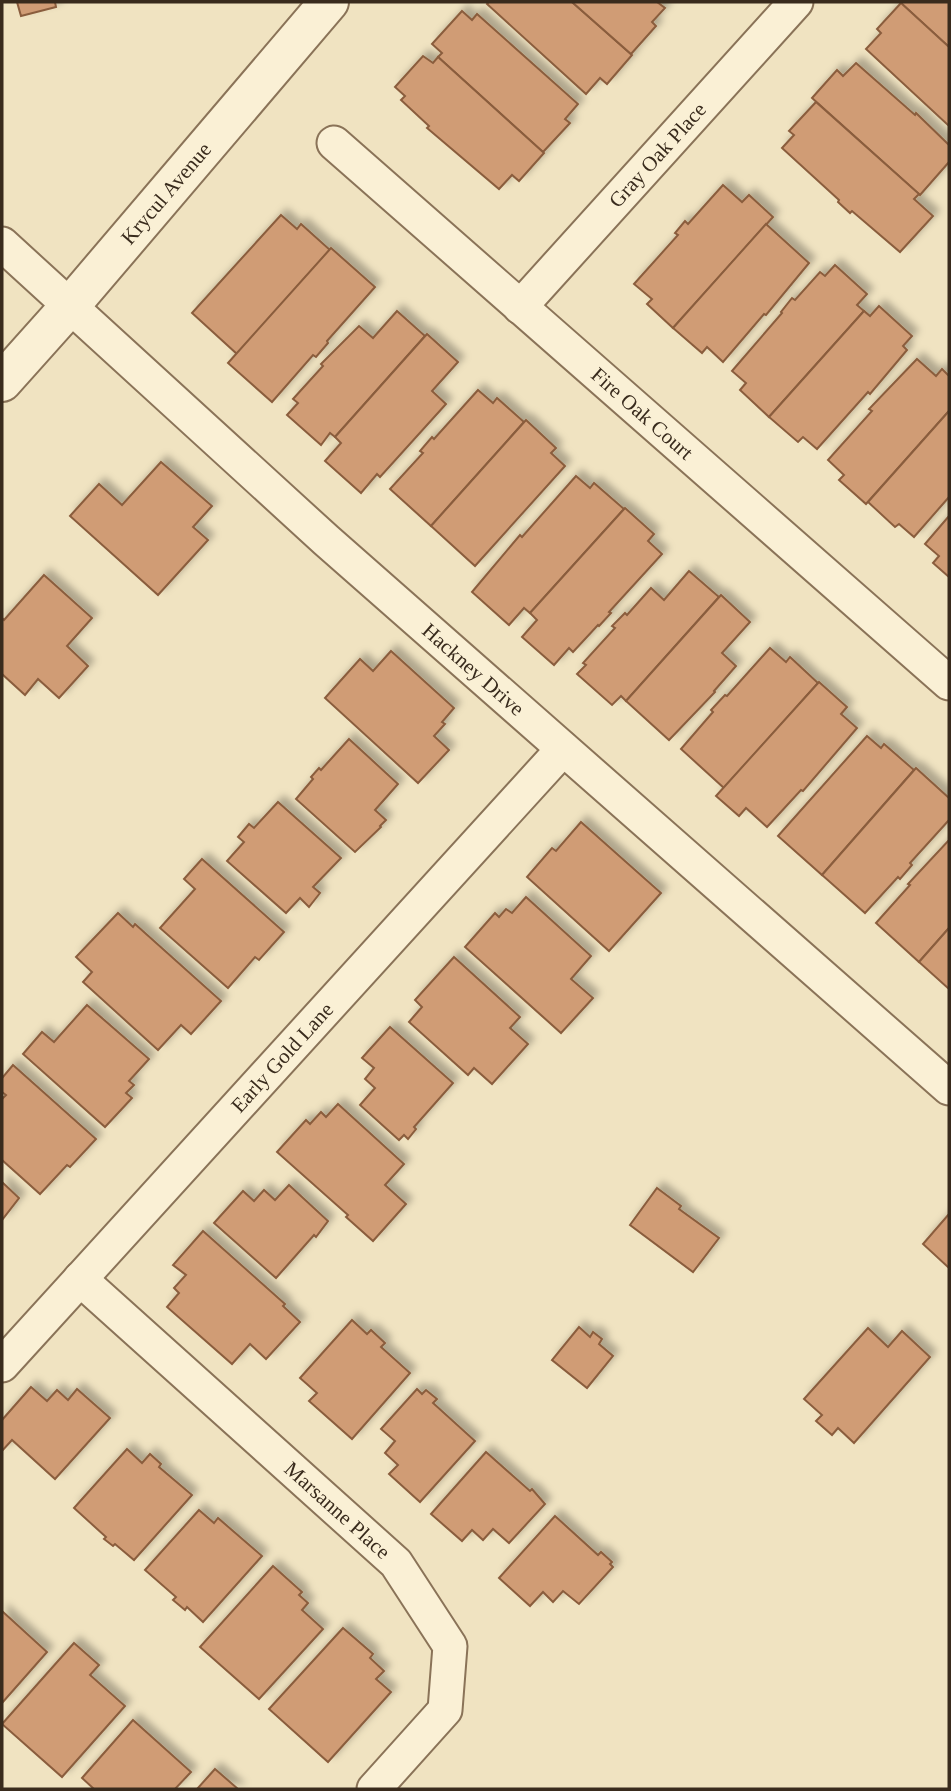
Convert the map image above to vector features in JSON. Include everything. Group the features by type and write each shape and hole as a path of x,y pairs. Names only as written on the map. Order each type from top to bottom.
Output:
{"street":[{"name":"Krycul Avenue","path":"2,382 329,2"},
{"name":"Gray Oak Place","path":"520,307 796,2"},
{"name":"Fire Oak Court","path":"334,143 949,683"},
{"name":"Hackney Drive","path":"2,244 316,531 949,1088"},
{"name":"Early Gold Lane","path":"2,1364 563,749"},
{"name":"Marsanne Place","path":"80,1279 396,1563 450,1646 445,1710 374,1789"}],"building":[{"path":"17,2 55,2 56,7 21,16"},
{"path":"572,2 632,55 607,84 600,78 586,94 487,4"},
{"path":"572,2 657,2 665,8 652,22 656,26 631,54"},
{"path":"899,2 949,2 949,47 901,3"},
{"path":"901,3 949,47 949,126 866,49 881,33 877,29"},
{"path":"462,11 472,20 477,14 578,104 565,119 570,123 543,152 438,57 442,53 432,44"},
{"path":"423,56 433,63 438,57 544,153 519,181 512,175 499,189 427,128 429,126 401,100 405,96 395,87"},
{"path":"856,63 915,115 916,113 949,145 949,162 920,195 812,98 837,70 843,76"},
{"path":"816,102 919,194 914,199 933,216 900,252 852,211 850,213 782,148 794,135 789,131"},
{"path":"723,185 742,202 749,195 773,217 673,328 647,304 652,299 634,284 678,235 675,233 685,221 688,224"},
{"path":"281,215 297,229 301,224 330,250 237,354 192,313"},
{"path":"766,224 809,263 723,362 707,347 702,353 673,328"},
{"path":"331,248 375,287 316,357 313,355 272,402 228,363"},
{"path":"835,265 867,294 857,305 864,311 769,417 740,390 746,383 732,371 792,298 795,300 820,272 825,276"},
{"path":"879,306 912,336 903,346 907,350 870,394 868,392 817,449 803,437 798,442 769,417 864,311 870,316"},
{"path":"397,311 425,336 335,437 330,433 321,445 287,415 298,403 293,399 323,366 321,364 359,326 373,338"},
{"path":"427,334 458,362 432,391 446,404 380,477 377,474 361,493 325,461 341,443 335,437"},
{"path":"917,359 936,376 942,369 949,376 949,411 866,504 839,480 844,475 828,460 872,411 869,409"},
{"path":"478,390 493,403 497,398 524,422 431,526 390,489 423,453 420,451 432,437 434,439"},
{"path":"949,411 949,497 914,537 899,524 895,527 868,502"},
{"path":"526,420 556,448 551,453 565,466 475,566 431,526"},
{"path":"161,462 212,506 193,527 208,540 158,595 70,516 99,484 122,505"},
{"path":"576,476 590,488 594,483 624,509 530,613 524,608 509,625 472,592 520,535 522,537"},
{"path":"625,508 654,534 648,541 662,554 599,626 573,652 569,648 554,665 522,637 537,620 530,613"},
{"path":"949,516 949,577 933,563 939,556 925,544"},
{"path":"689,571 719,597 626,701 621,696 612,705 577,674 586,665 583,663 615,628 612,626 625,613 627,615 651,588 664,600"},
{"path":"44,575 92,618 67,646 88,666 59,698 38,679 25,695 2,674 2,618 4,620"},
{"path":"721,595 750,622 722,653 736,666 669,740 626,701"},
{"path":"770,648 786,662 790,657 818,683 724,788 681,749 713,712 711,710"},
{"path":"391,651 454,708 434,736 449,750 418,783 325,698 360,659 373,671"},
{"path":"819,682 847,707 841,714 857,728 803,791 801,790 767,827 746,808 739,816 716,796"},
{"path":"867,736 881,748 884,744 914,770 822,875 778,836"},
{"path":"349,739 398,784 375,810 386,820 355,852 296,799 313,779 311,777 319,768 321,770"},
{"path":"916,768 949,798 949,820 910,863 912,865 900,879 898,877 865,913 822,875"},
{"path":"278,802 341,858 313,887 320,893 309,907 300,898 286,913 227,861 244,842 238,837 249,824 254,828"},
{"path":"581,822 661,893 609,951 527,877 552,848 556,851"},
{"path":"949,840 949,928 919,962 876,923"},
{"path":"202,859 284,932 259,960 255,957 228,988 160,928 195,889 184,879"},
{"path":"526,897 591,956 571,979 593,998 561,1033 465,947 495,913 499,917 506,909 512,913"},
{"path":"118,913 133,927 135,924 221,1001 191,1034 181,1025 158,1050 83,982 92,972 76,957"},
{"path":"949,928 949,989 919,962"},
{"path":"454,957 520,1017 510,1028 528,1044 492,1084 474,1068 468,1075 409,1022 422,1007 415,1000"},
{"path":"87,1005 149,1059 129,1081 134,1085 126,1093 132,1098 105,1127 23,1054 42,1032 54,1042"},
{"path":"390,1027 453,1083 414,1127 416,1129 408,1139 404,1135 399,1140 360,1105 375,1088 365,1079 374,1068 362,1058"},
{"path":"13,1065 96,1139 40,1194 2,1160 2,1099 6,1095 2,1092 2,1078"},
{"path":"338,1104 404,1164 385,1185 406,1204 373,1241 277,1152 306,1120 310,1124 321,1112 326,1117"},
{"path":"2,1182 19,1198 2,1220"},
{"path":"289,1185 328,1221 276,1278 214,1223 243,1191 254,1201 264,1190 275,1200"},
{"path":"657,1188 681,1206 679,1209 719,1238 693,1272 630,1225"},
{"path":"949,1214 949,1268 923,1244"},
{"path":"203,1231 285,1304 283,1306 300,1322 266,1359 250,1344 232,1364 167,1307 179,1293 174,1288 186,1275 173,1265"},
{"path":"352,1320 367,1334 371,1330 385,1343 381,1347 410,1373 352,1439 309,1401 317,1393 300,1378"},
{"path":"579,1327 590,1337 593,1332 602,1339 599,1344 613,1356 587,1388 552,1360"},
{"path":"868,1328 888,1347 902,1331 930,1357 854,1443 838,1428 832,1435 816,1421 822,1415 804,1399"},
{"path":"31,1387 47,1401 57,1390 68,1400 77,1389 110,1418 55,1479 12,1440 2,1451 2,1420"},
{"path":"417,1389 422,1394 426,1390 437,1399 433,1403 475,1441 420,1502 389,1474 398,1465 385,1453 395,1441 381,1429"},
{"path":"127,1449 142,1463 150,1454 161,1464 159,1467 192,1495 134,1560 115,1544 113,1546 104,1539 106,1537 74,1508"},
{"path":"486,1452 530,1491 532,1489 545,1504 509,1543 493,1529 483,1540 472,1530 462,1541 431,1514"},
{"path":"199,1510 214,1523 218,1518 262,1556 203,1622 187,1607 185,1610 173,1600 176,1597 145,1570"},
{"path":"555,1516 598,1555 601,1552 612,1562 610,1564 613,1567 579,1604 563,1591 553,1602 543,1592 530,1606 499,1578"},
{"path":"273,1566 302,1592 299,1595 308,1603 302,1610 323,1629 259,1699 200,1647"},
{"path":"2,1611 47,1652 2,1703"},
{"path":"343,1628 373,1654 370,1658 384,1671 376,1679 391,1692 328,1762 269,1709"},
{"path":"74,1643 99,1665 90,1675 125,1706 62,1777 2,1724"},
{"path":"133,1720 191,1772 175,1789 94,1789 82,1778"},
{"path":"215,1769 238,1789 197,1789"}]}
